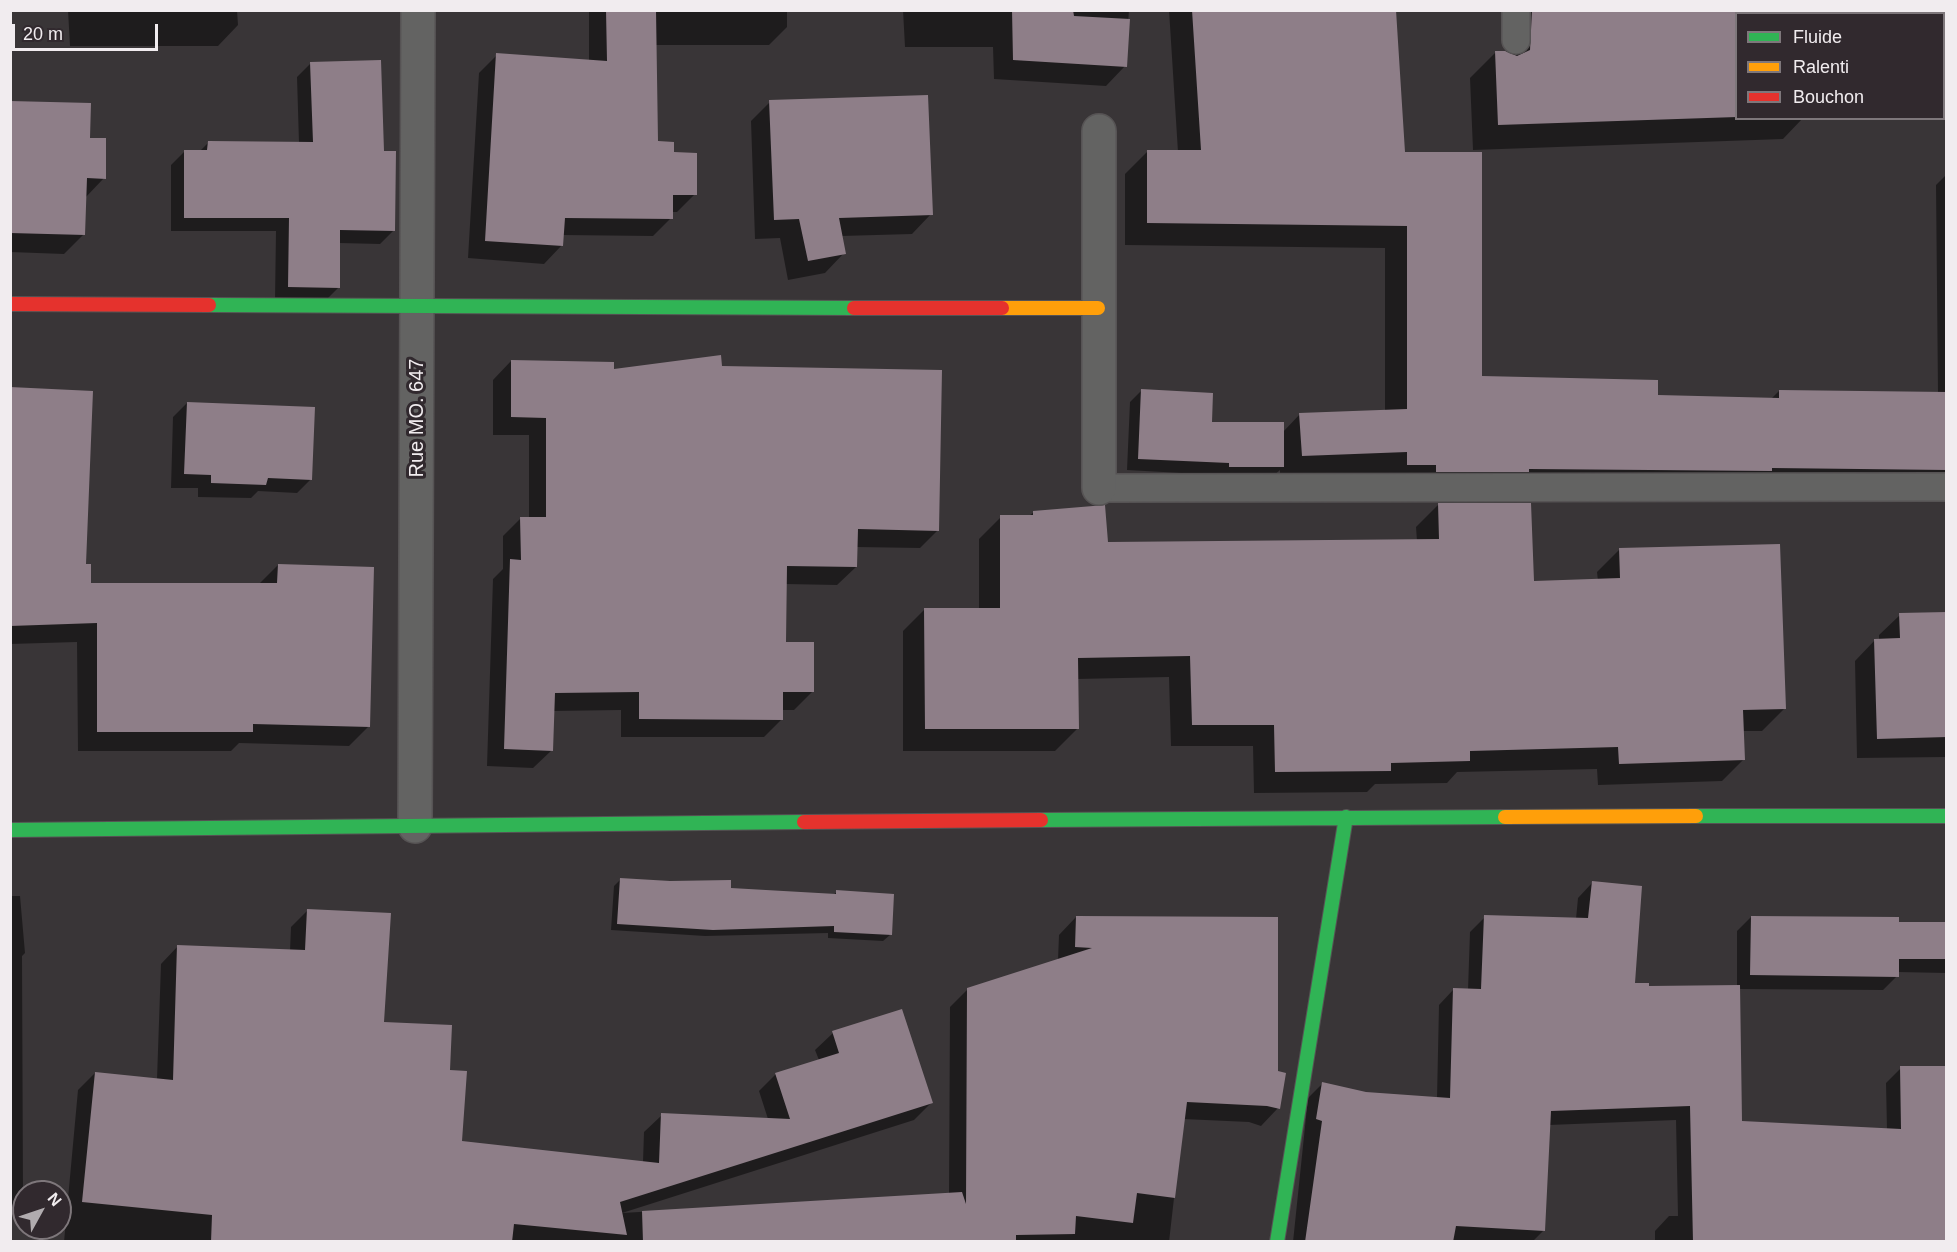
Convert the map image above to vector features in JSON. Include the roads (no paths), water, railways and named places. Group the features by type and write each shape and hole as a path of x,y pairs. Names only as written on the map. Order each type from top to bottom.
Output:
{"street":[{"name":"Rue MO. 647","path":"415,826 418,10"},
{"path":"1099,131 1099,488"},
{"path":"10,304 1098,308"},
{"path":"10,830 1346,817 1947,816"},
{"path":"1277,1242 1346,817"}],"lane":[{"path":"1516,10 1516,40"},
{"path":"1099,488 1947,487"}]}
